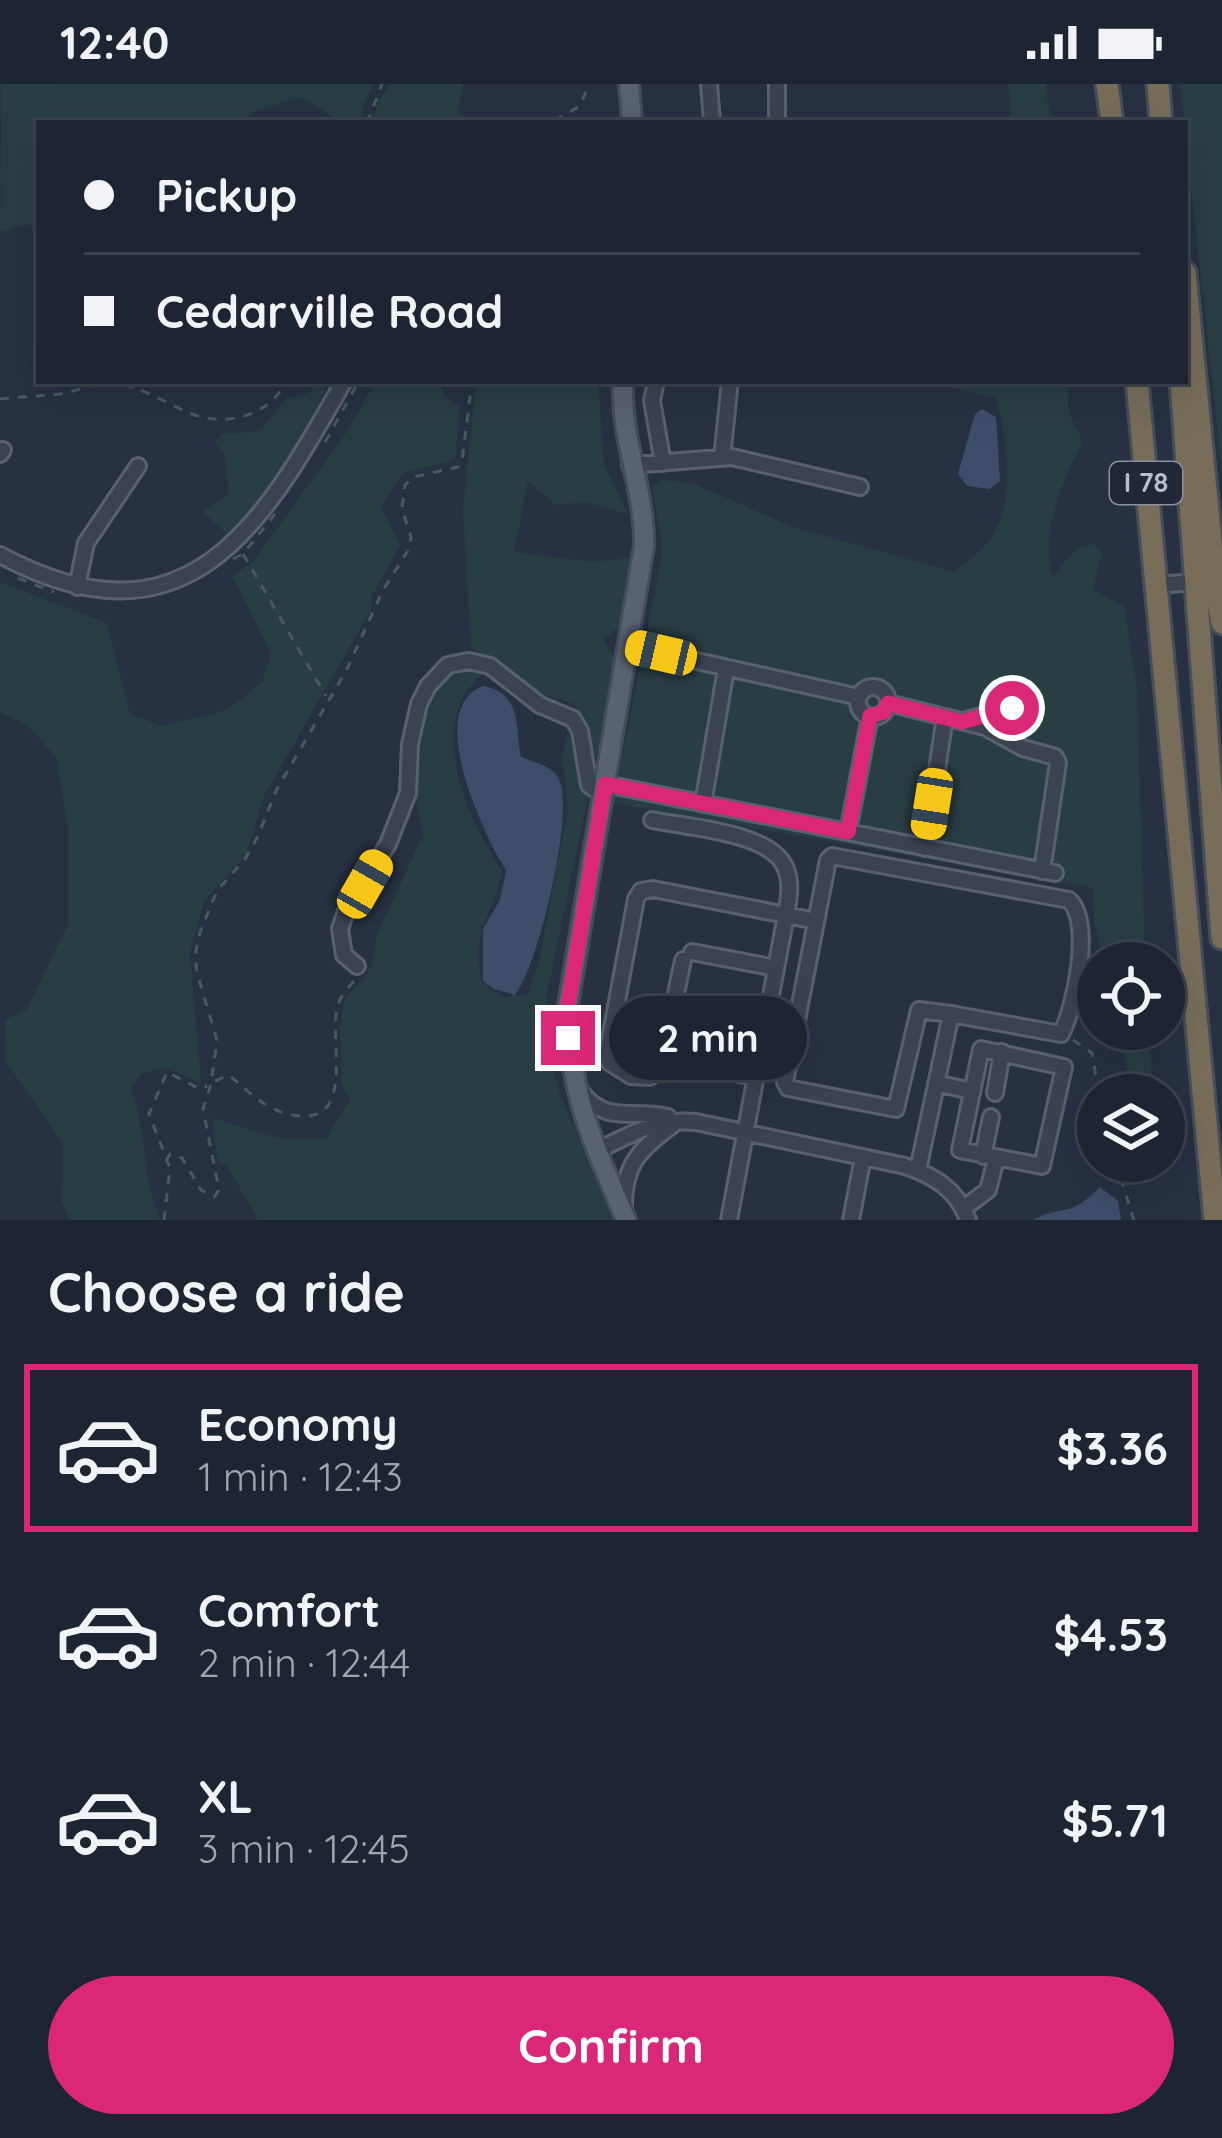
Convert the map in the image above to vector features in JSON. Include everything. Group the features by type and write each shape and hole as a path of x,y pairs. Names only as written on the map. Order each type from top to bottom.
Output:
{"highway":[{"path":"1109,84 1113,120"},
{"path":"1158,84 1161,120"},
{"path":"1188,304 1222,623"},
{"name":"I 78","path":"1137,384 1215,1220"},
{"name":"I 78","path":"1180,384 1222,938"},
{"path":"1196,582 1207,594 1222,740"}],"main road":[{"path":"629,84 632,120"},
{"path":"622,384 624,430 642,509 644,545 568,1005 571,1072 625,1218"}],"street":[{"path":"710,84 712,120"},
{"path":"777,84 777,120"},
{"path":"0,555 71,591 162,584 212,563 243,536 268,504 342,384"},
{"path":"655,384 652,401 663,463"},
{"path":"722,458 730,384"},
{"path":"631,465 722,458 860,487"},
{"path":"71,591 86,543 138,466"},
{"path":"1154,585 1196,582"},
{"path":"628,646 859,697"},
{"path":"357,966 344,955 340,929 346,911 388,844 408,793 418,704 448,665 469,661 490,666 540,705 573,719 580,731 589,785 1048,872 1058,763 998,733 888,703"},
{"path":"703,804 725,668"},
{"path":"869,687 878,688 888,703 884,712 870,716 861,711 859,697 869,687"},
{"path":"962,722 1012,708 1013,720 998,733"},
{"path":"848,832 870,716"},
{"path":"925,848 945,718"},
{"path":"652,820 768,847 784,863 790,886 729,1220"},
{"path":"836,855 1070,900 1078,909 1083,938 1060,1034 951,1014 919,1010 896,1109 788,1088 785,1082 828,860 836,855"},
{"path":"776,968 688,956 657,1073 641,1078 609,1062 641,891 652,889 816,921"},
{"path":"918,1170 951,1014"},
{"path":"981,1048 1002,1052 1061,1064 1064,1071 1042,1166 960,1150 981,1048"},
{"path":"995,1093 1002,1052"},
{"path":"664,1059 755,1077"},
{"path":"571,1072 599,1111 644,1113 918,1170 944,1184 966,1214 988,1190 991,1117"},
{"path":"936,1083 971,1091"},
{"path":"597,1151 646,1126 679,1120"},
{"path":"625,1218 624,1182 629,1167 679,1120"},
{"path":"851,1220 862,1157"}],"path":[{"path":"368,120 382,84"},
{"path":"559,120 580,106 590,84"},
{"path":"0,399 47,396 104,384"},
{"path":"112,384 172,401 196,416 234,418 266,406 284,384"},
{"path":"324,442 357,384"},
{"path":"166,1161 170,1154 182,1157 201,1190 214,1197 219,1190 203,1109 212,1084 217,1040 197,973 200,932 217,891 258,836 276,791 347,669 382,590 409,549 411,537 402,509 405,485 413,477 458,467 462,461 472,384"},
{"path":"220,567 243,554 281,506"},
{"path":"243,554 327,698"},
{"path":"19,578 71,591"},
{"path":"164,1220 170,1168 149,1114 167,1072 200,1089 230,1075 275,1113 318,1116 329,1109 334,1095 337,1010 357,966"},
{"path":"1060,1034 1092,1053 1096,1074"},
{"path":"1122,1182 1134,1220"}],"green space":[{"path":"1,84 374,84 361,120 335,118 298,97 252,113 248,120 36,120 36,228 27,224 0,232"},
{"path":"390,84 463,84 458,110 465,120 373,120"},
{"path":"1009,84 1046,84 1049,109 1056,120 1011,120"},
{"path":"1180,84 1222,84 1222,475 1188,158 1188,120 1184,120"},
{"path":"314,384 328,384 272,486 229,536 203,512 229,494 225,454 215,442 222,434 259,431 285,400 309,393"},
{"path":"374,384 440,384 446,397 460,406 455,460 403,473 381,506 400,546 372,595 371,610 265,794 246,855 204,901 190,953 201,1083 165,1068 141,1074 131,1088 160,1220 70,1220 62,1202 63,1143 6,1062 5,1020 26,1010 68,925 68,829 57,758 28,726 0,712 0,582 107,623 130,714 162,726 227,710 262,682 271,652 232,576 252,563 346,433"},
{"path":"476,384 598,384 604,466 628,514 585,502 556,505 528,481 514,552 592,562 631,558 620,626 603,639 616,661 547,994 557,1086 612,1220 258,1220 227,1165 218,1163 212,1118 278,1138 327,1138 350,1099 342,1086 340,1029 345,998 366,977 377,935 423,835 416,796 416,739 424,698 459,670 483,667 485,673 466,692 456,715 453,741 465,797 502,870 481,936 482,983 504,997 528,993 539,961 568,810 562,755 568,733 579,750 587,750 586,725 574,704 524,688 500,664 471,648 463,511"},
{"path":"937,384 1068,384 1068,410 1082,441 1055,508 1049,559 1052,577 1078,547 1093,544 1102,551 1093,590 1124,606 1137,688 1144,942 1099,942 1093,888 613,803 661,561 652,488 660,480 692,483 793,527 955,572 987,543 999,524 1006,489 1004,431 996,398"},
{"path":"1124,1050 1150,1050 1152,1074 1128,1074"}],"water":[{"path":"982,409 996,417 1000,481 989,489 967,486 958,474 975,414"},
{"path":"483,686 511,703 521,757 552,770 563,797 552,889 534,954 515,995 483,981 483,929 500,900 506,870 473,802 458,745 458,719 466,699"},
{"path":"1100,1187 1118,1201 1121,1220 1033,1220 1073,1207"}],"route":[{"path":"568,1038 568,1005 605,784 848,832 870,716 884,712 888,703 962,722 1012,708"}]}
